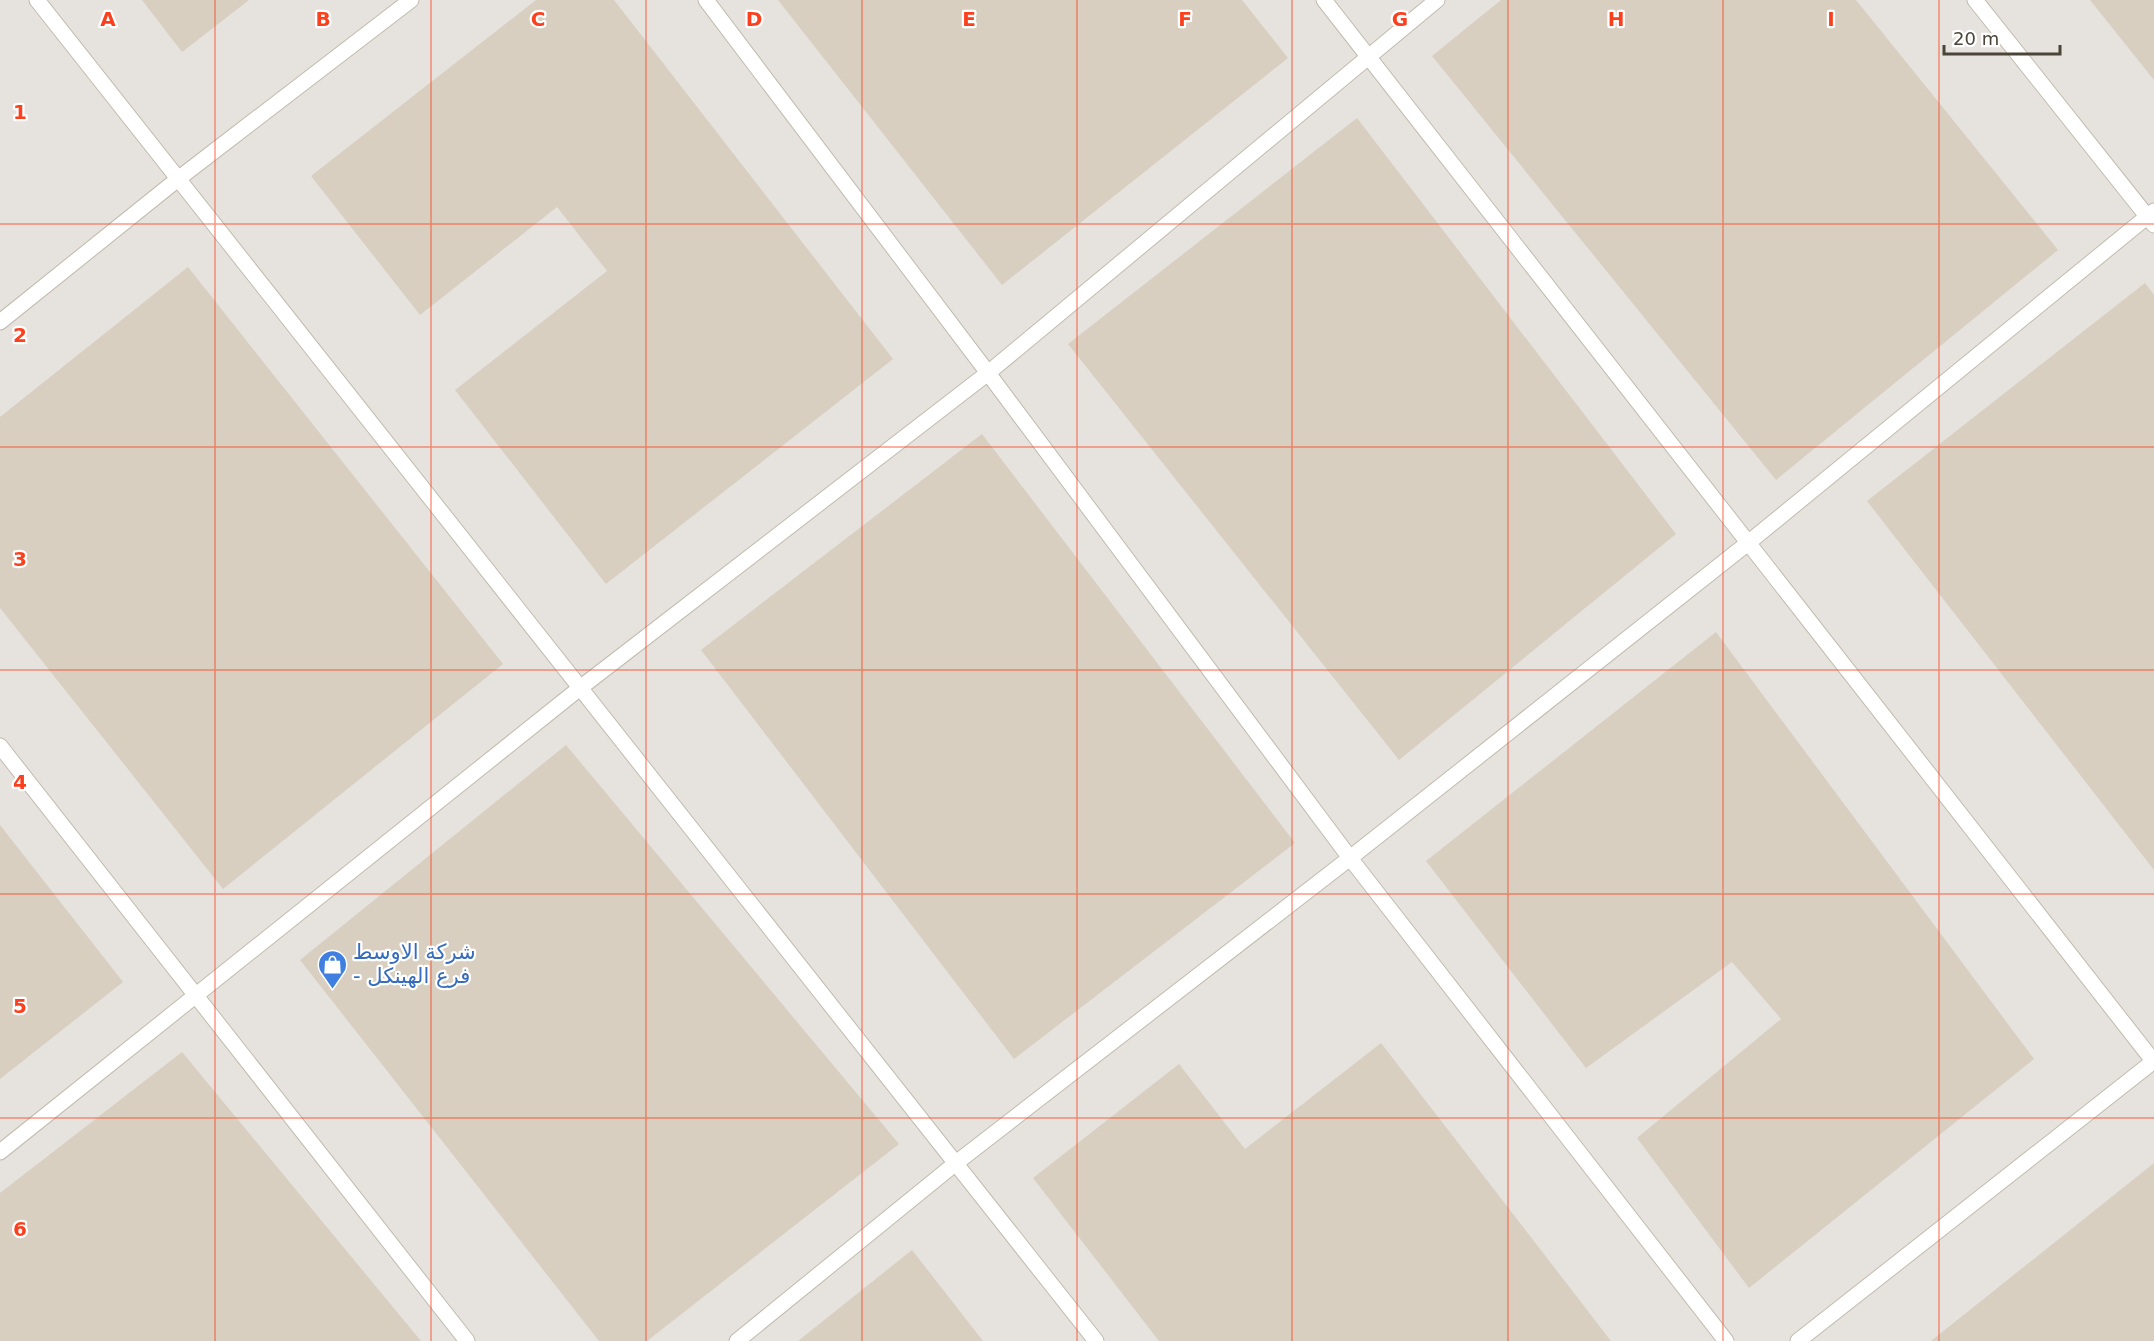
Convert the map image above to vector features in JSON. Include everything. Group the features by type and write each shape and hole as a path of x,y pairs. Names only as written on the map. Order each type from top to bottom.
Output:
{"lane":[{"path":"37,0 1096,1341"},
{"path":"0,322 178,179 411,0"},
{"path":"706,0 1350,858 1726,1341"},
{"path":"1324,0 2154,1062 1798,1341"},
{"path":"0,1152 580,688 988,373 1437,0"},
{"path":"737,1341 956,1163 1350,858 1748,543 2152,217 1976,0"},
{"path":"0,746 467,1341"}],"shaded area":[{"path":"0,0 2154,0 2154,1341 0,1341"}],"building":[{"path":"142,0 249,0 182,52"},
{"path":"536,0 614,0 893,359 606,584 455,390 607,271 557,207 420,315 311,176"},
{"path":"778,0 1242,0 1288,58 1002,285"},
{"path":"1501,0 1856,0 2058,250 1776,480 1432,56"},
{"path":"2090,0 2154,0 2154,80"},
{"path":"1357,118 1676,534 1399,760 1068,344"},
{"path":"188,267 503,664 223,889 0,608 0,417"},
{"path":"2145,283 2154,295 2154,870 1867,501"},
{"path":"982,434 1295,843 1014,1059 701,650"},
{"path":"1716,632 2034,1059 1749,1288 1637,1138 1781,1019 1732,962 1586,1068 1426,861"},
{"path":"566,745 899,1144 647,1341 599,1341 300,960"},
{"path":"0,825 123,982 0,1079"},
{"path":"1381,1043 1611,1341 1159,1341 1033,1178 1179,1064 1245,1149"},
{"path":"182,1052 421,1341 0,1341 0,1193"},
{"path":"2154,1163 2154,1341 1931,1341"},
{"path":"912,1250 983,1341 798,1341"}],"place":[{"name":"شركة الاوسط - فرع الهينكل","path":"332,990"}]}
